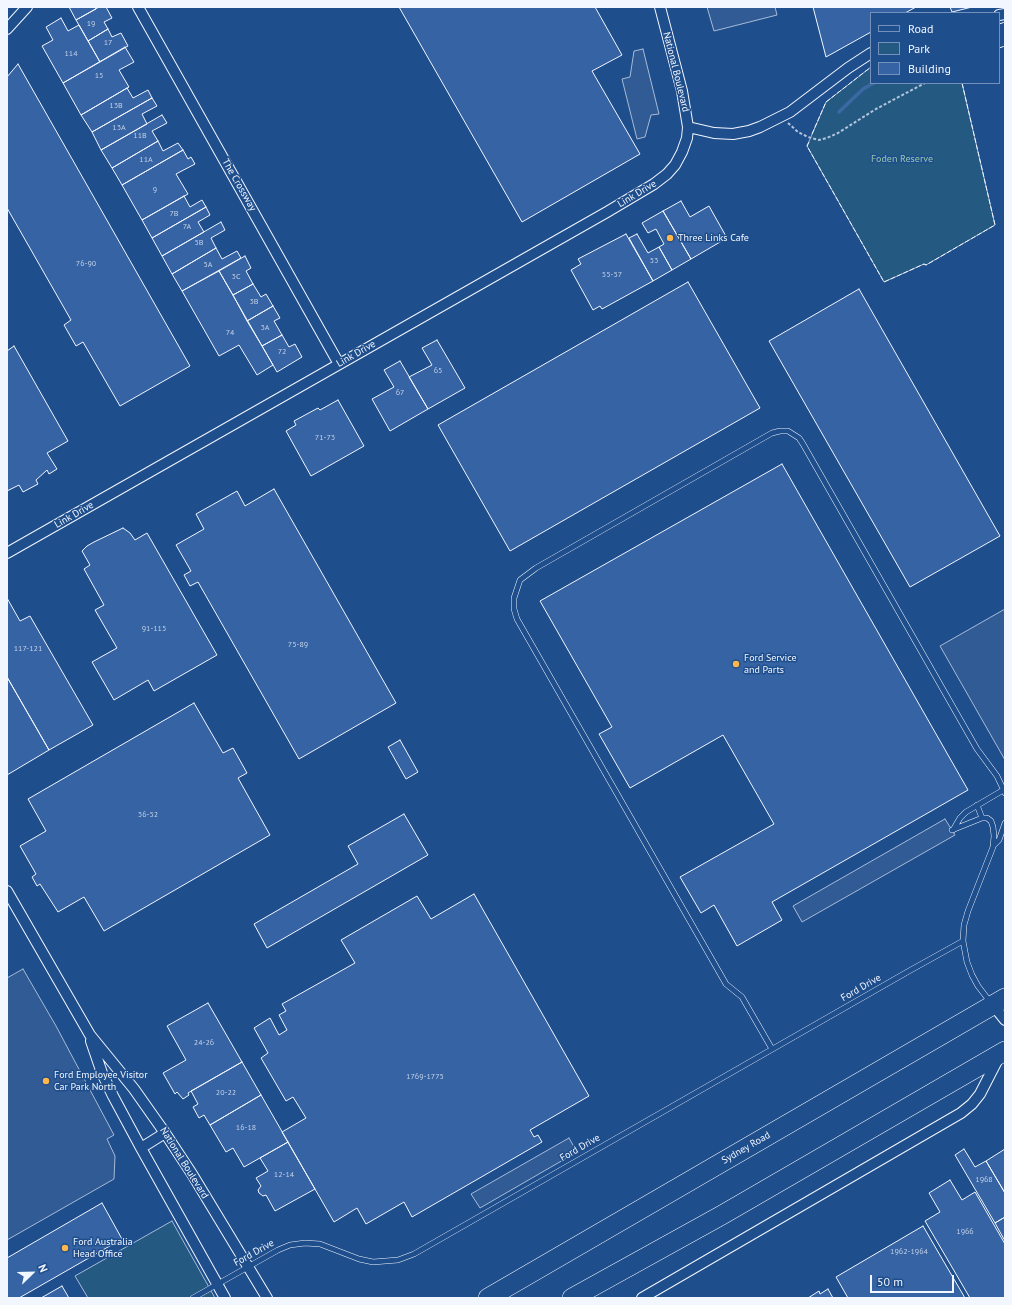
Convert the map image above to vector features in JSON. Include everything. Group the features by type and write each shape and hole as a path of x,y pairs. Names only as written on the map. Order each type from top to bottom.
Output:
{"highway":[{"name":"Sydney Road","path":"488,1298 999,1002"},
{"path":"572,1298 722,1215 1003,1053"}],"street":[{"path":"7,29 27,7"},
{"name":"The Crossway","path":"138,7 340,364"},
{"name":"National Boulevard","path":"660,7 682,91 688,127 687,138"},
{"path":"688,127 714,133 733,134 749,131 781,117 803,103 848,68 870,54"},
{"name":"Link Drive","path":"7,553 654,184 668,174 675,165 687,138"},
{"name":"National Boulevard","path":"7,891 90,1035 134,1088 165,1134 267,1298"},
{"path":"999,1002 1005,1020"},
{"name":"National Boulevard","path":"90,1035 102,1073 141,1148 225,1298"},
{"path":"642,1298 961,1113 972,1104 980,1094 1003,1053"},
{"path":"141,1148 165,1134"}],"lane":[{"path":"772,1049 742,997 726,984 518,619 514,609 514,598 520,580 536,568 772,433 788,431 799,438 803,444 977,749 997,776 1005,790 966,812 952,830 982,818 987,818 994,827 993,847"},
{"path":"977,805 982,818"},
{"path":"999,1002 978,986 967,962 963,941 964,925 968,911 993,847 998,840 1005,823"},
{"name":"Ford Drive","path":"193,1298 248,1266 290,1245 305,1243 320,1244 359,1259 373,1262 398,1260 409,1256 963,941"}],"path":[{"path":"781,117 798,132 819,140 838,133 876,109 923,84"}],"green space":[{"name":"Foden Reserve","path":"870,68 870,84 962,84 995,225 926,265 924,264 884,282 807,146 826,102"},
{"path":"172,1221 215,1298 88,1298 75,1276"}],"shaded area":[{"path":"707,7 775,7 777,15 714,31"},
{"path":"643,49 659,114 651,115 645,137 637,139 622,79 630,77 634,51"},
{"path":"1005,609 1005,760 940,646"},
{"path":"945,819 955,835 802,922 793,906"},
{"name":"Ford Employee Visitor Car Park North","path":"23,969 56,1026 114,1135 107,1139 115,1156 114,1179 7,1240 7,978"},
{"path":"569,1138 577,1152 480,1208 471,1194"}],"building":[{"path":"69,7 95,7 96,9 76,20"},
{"path":"99,7 106,7 112,18 104,22 108,29 88,41 76,20"},
{"path":"399,7 595,7 622,55 592,71 640,154 522,222"},
{"path":"813,7 916,7 907,12 870,12 870,33 826,57"},
{"path":"950,7 972,7 952,12"},
{"path":"61,18 68,31 79,25 100,62 63,83 42,46 53,40 46,27"},
{"path":"108,29 112,37 121,33 128,46 100,62 88,41"},
{"path":"125,47 134,62 119,70 129,87 81,115 63,83"},
{"path":"18,64 190,366 120,406 83,342 76,346 64,325 71,320 7,208 7,77"},
{"path":"127,88 133,98 148,90 152,98 92,132 81,115"},
{"path":"152,98 157,106 142,114 147,124 101,150 92,132"},
{"path":"162,115 167,123 152,131 158,141 112,168 101,150"},
{"path":"158,141 163,151 178,143 183,150 122,185 112,168"},
{"path":"183,150 188,159 191,157 195,164 176,174 188,194 142,220 122,185"},
{"path":"184,196 190,207 202,200 206,207 152,238 142,220"},
{"path":"681,201 690,217 709,206 727,238 691,259 663,211"},
{"path":"206,207 210,215 198,222 204,232 162,256 152,238"},
{"name":"Three Links Cafe","path":"663,211 691,259 672,270 659,247 664,244 656,229 648,233 642,223"},
{"path":"221,222 225,230 211,238 216,248 172,274 162,256"},
{"path":"626,234 653,281 602,309 600,306 593,310 571,270 581,264 578,259"},
{"path":"637,234 648,253 659,247 672,270 653,281 629,238"},
{"path":"216,248 222,259 237,251 241,258 182,291 172,274"},
{"path":"245,256 251,268 246,271 253,284 233,295 219,271"},
{"path":"219,271 273,365 257,375 239,345 219,356 182,291"},
{"path":"688,282 760,408 510,551 438,425"},
{"path":"253,284 261,297 266,294 273,306 247,321 233,295"},
{"path":"859,289 1000,536 910,587 769,341"},
{"path":"273,306 280,318 274,321 282,335 262,346 247,321"},
{"path":"282,335 289,347 295,344 302,357 277,372 262,346"},
{"path":"437,340 465,388 428,409 409,377 432,365 422,348"},
{"path":"14,346 68,441 47,453 57,469 49,474 47,470 36,480 38,484 23,492 19,485 7,491 7,351"},
{"path":"400,361 428,409 390,431 372,399 394,387 384,370"},
{"path":"338,400 364,446 311,476 286,431 296,425 294,421 318,408 320,410"},
{"name":"Ford Service and Parts","path":"782,464 968,790 772,902 782,920 737,946 714,905 701,913 680,877 774,824 723,735 630,788 599,734 612,727 540,601"},
{"path":"274,489 396,703 299,759 198,582 190,586 184,575 191,571 176,545 204,529 196,514 237,491 245,506"},
{"path":"123,528 130,533 135,540 147,533 217,655 154,691 148,680 114,700 92,662 117,648 95,610 104,605 84,569 90,565 82,551 94,542"},
{"path":"7,598 20,621 30,616 93,725 49,750 7,677"},
{"path":"7,677 49,750 7,775"},
{"path":"194,703 223,753 233,748 247,773 238,778 270,835 104,931 84,897 58,912 40,884 37,886 32,877 36,874 20,846 46,831 28,799"},
{"path":"400,740 418,772 406,779 388,747"},
{"path":"404,814 428,855 267,948 254,924 358,864 348,846"},
{"path":"474,894 589,1096 530,1130 534,1137 538,1135 542,1142 412,1217 404,1202 366,1224 357,1208 334,1222 282,1132 306,1118 293,1097 286,1101 261,1058 268,1053 254,1028 270,1018 279,1035 287,1030 279,1015 286,1011 282,1004 355,963 341,940 417,896 431,919"},
{"path":"208,1003 242,1062 188,1093 189,1095 183,1099 177,1092 175,1094 163,1073 186,1060 167,1026"},
{"path":"242,1062 261,1095 210,1125 204,1115 199,1118 193,1107 198,1104 191,1091"},
{"path":"261,1095 288,1142 244,1167 233,1148 226,1152 210,1125"},
{"path":"288,1142 315,1189 275,1211 266,1195 263,1196 259,1193 258,1190 261,1186 256,1178 268,1171 260,1158"},
{"path":"964,1149 975,1167 986,1161 1005,1193 1005,1217 995,1223 955,1155"},
{"path":"1005,1149 1005,1193 986,1161"},
{"path":"950,1180 962,1200 975,1192 1005,1244 1005,1298 970,1298 925,1221 940,1212 929,1193"},
{"name":"Ford Australia Head Office","path":"102,1203 122,1239 19,1298 7,1298 7,1258"},
{"path":"1005,1217 1005,1241 995,1223"},
{"path":"923,1226 965,1298 848,1298 836,1277"},
{"name":"Ford Australia Head Office","path":"62,1286 69,1298 41,1298"},
{"path":"828,1289 833,1298 808,1298 819,1291 820,1294"}],"waterway":[{"path":"839,112 863,89 872,84"}],"fence":[{"path":"1000,24 1005,22"},
{"path":"1000,48 1005,46"},
{"path":"812,134 826,102 870,68"},
{"path":"809,142 807,146 884,282 924,264 926,265 995,225 962,84"}],"place":[{"name":"Three Links Cafe","path":"670,238"},
{"name":"Ford Service and Parts","path":"736,664"},
{"name":"Ford Employee Visitor Car Park North","path":"46,1081"},
{"name":"Ford Australia Head Office","path":"65,1248"}]}
